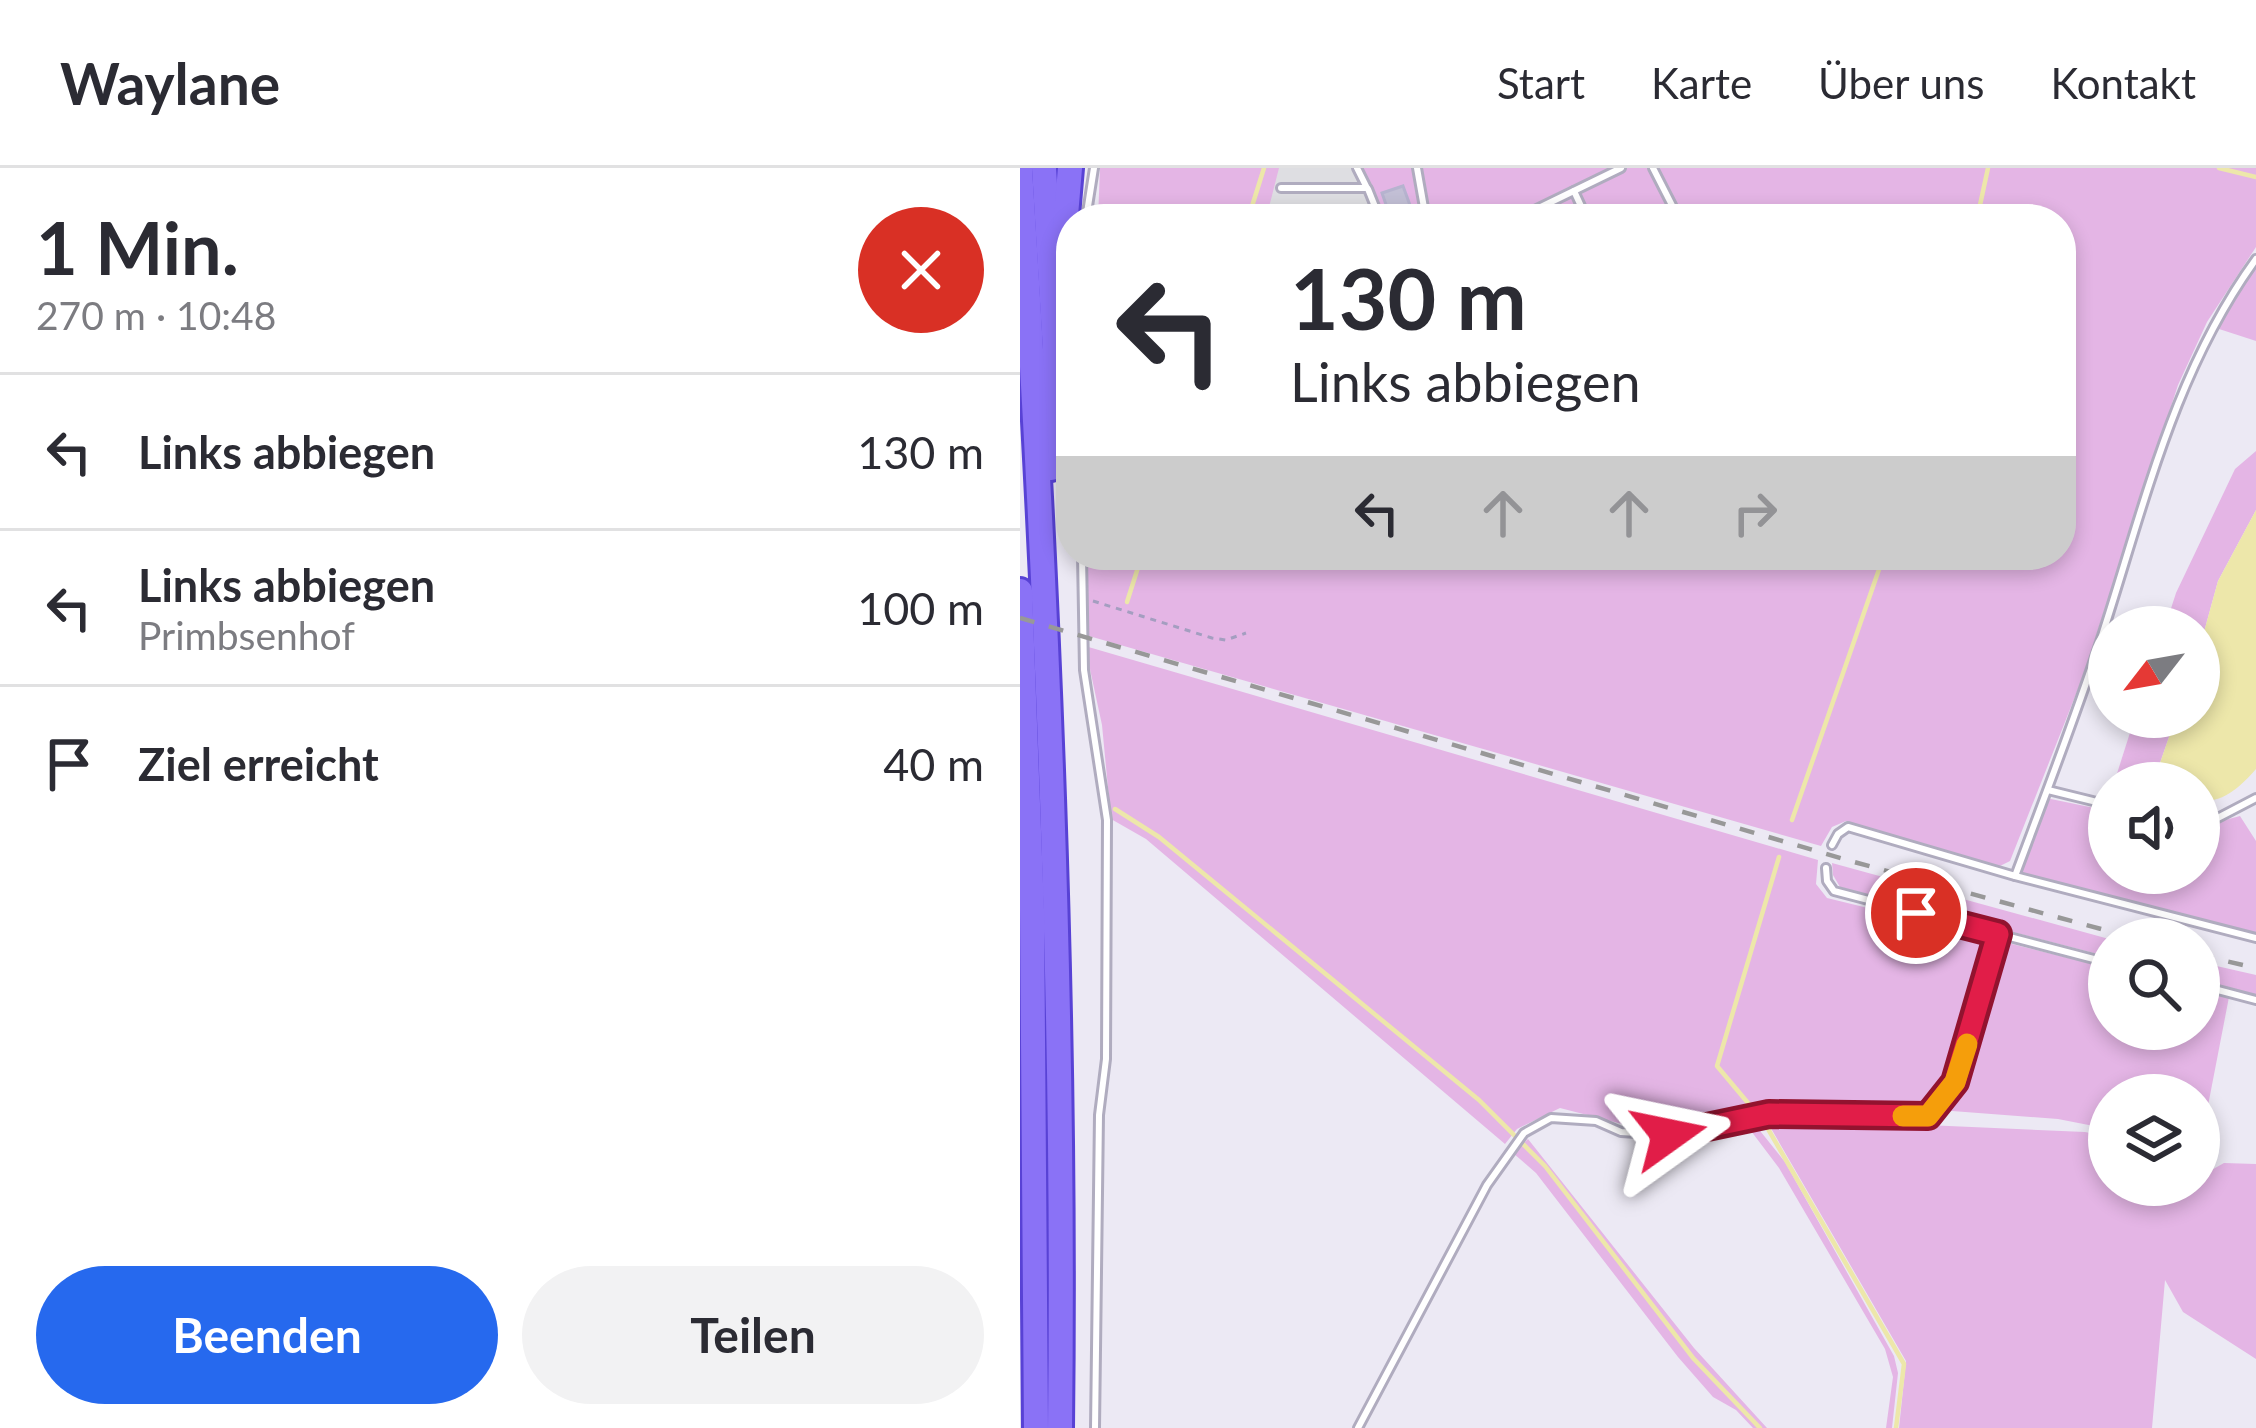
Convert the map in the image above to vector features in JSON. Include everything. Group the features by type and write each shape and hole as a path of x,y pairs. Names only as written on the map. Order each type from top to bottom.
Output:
{"highway":[{"path":"1040,485 1053,465 1053,306 1044,168"},
{"path":"1067,204 1070,168"},
{"path":"1020,169 1040,485 1058,940 1060,1428"},
{"path":"1053,306 1056,300"},
{"path":"1020,591 1034,1061 1036,1428"}],"lane":[{"path":"1088,204 1094,168"},
{"path":"1417,168 1423,204"},
{"path":"1547,204 1621,168"},
{"path":"1653,168 1671,204"},
{"path":"1359,169 1374,204"},
{"path":"1281,188 1367,188"},
{"path":"1574,191 1580,204"},
{"path":"2014,876 2177,404 2209,332 2256,259"},
{"path":"1081,570 1084,670 1107,820 1106,1059 1100,1115 1095,1428"},
{"path":"2047,790 2088,800"},
{"path":"2220,817 2256,798"},
{"path":"1832,845 1848,827 2014,876 2256,938"},
{"path":"1826,868 1834,891 2088,958"},
{"path":"1358,1428 1524,1132 1551,1118 1596,1121 1622,1132 1669,1135 1769,1114 1928,1116 1955,1082 1998,934"},
{"path":"2220,991 2256,1000"}],"path":[{"path":"1080,597 1212,638 1226,640 1246,633"}],"shaded area":[{"path":"1100,168 2256,168 2256,247 2207,322 2178,385 2106,606 2088,606 2088,661 2082,679 2010,861 1998,867 1846,821 1832,827 1821,846 1082,634 1084,570 2076,570 2076,204 1099,204"},
{"path":"1279,168 1363,168 1380,204 1270,204"},
{"path":"2256,265 2256,341 2216,328"},
{"path":"2256,451 2256,510 2218,581 2211,606 2172,606 2176,593 2235,469"},
{"path":"2256,510 2256,769 2220,797 2220,762 2160,762 2169,738 2220,738 2220,606 2211,606 2218,581"},
{"path":"1085,646 1818,860 1816,884 1827,898 1978,935 1986,954 1948,1081 1919,1111 1871,1114 1782,1105 1669,1131 1560,1108 1517,1129 1505,1144 1146,839 1111,819 1102,725"},
{"path":"2128,738 2169,738 2160,762 2121,762"},
{"path":"2046,798 2088,807 2088,894 2220,894 2220,821 2240,816 2256,841 2256,938 2220,929 2220,918 2178,918 2015,876"},
{"path":"1832,863 2088,933 2088,952 1840,887"},
{"path":"2001,945 2088,963 2088,1050 2219,1050 2214,1074 2088,1074 2088,1125 1939,1110 1961,1075"},
{"path":"2220,967 2256,975 2256,995 2220,986"},
{"path":"2220,995 2229,997 2220,1044"},
{"path":"1765,1118 2088,1133 2088,1206 2220,1206 2220,1165 2256,1164 2256,1359 2183,1312 2165,1280 2152,1428 1899,1428 1906,1361"},
{"path":"1753,1122 1785,1162 1894,1356 1898,1373 1892,1428 1886,1428 1893,1377 1885,1349 1779,1168 1745,1123"},
{"path":"1528,1139 1694,1348 1767,1428 1753,1428 1736,1410 1713,1397 1678,1357 1536,1173 1513,1153"}],"building":[{"path":"1403,186 1410,204 1386,204 1382,193"}],"waterway":[{"path":"1253,204 1264,168"},
{"path":"1980,204 1988,168"},
{"path":"2219,168 2256,177"},
{"path":"1127,602 1137,570"},
{"path":"1792,820 1879,570"},
{"path":"1115,809 1159,837 1479,1100 1545,1166 1694,1359 1760,1428"},
{"path":"1779,857 1717,1066 1764,1122 1904,1364 1896,1428"}],"railway":[{"path":"1020,618 1854,862 2088,925"},
{"path":"2220,960 2256,968"}],"slow traffic":[{"path":"1903,1116 1928,1116 1955,1082 1967,1044"}],"route":[{"path":"1669,1135 1769,1114 1928,1116 1955,1082 1998,934 1916,913"}]}
